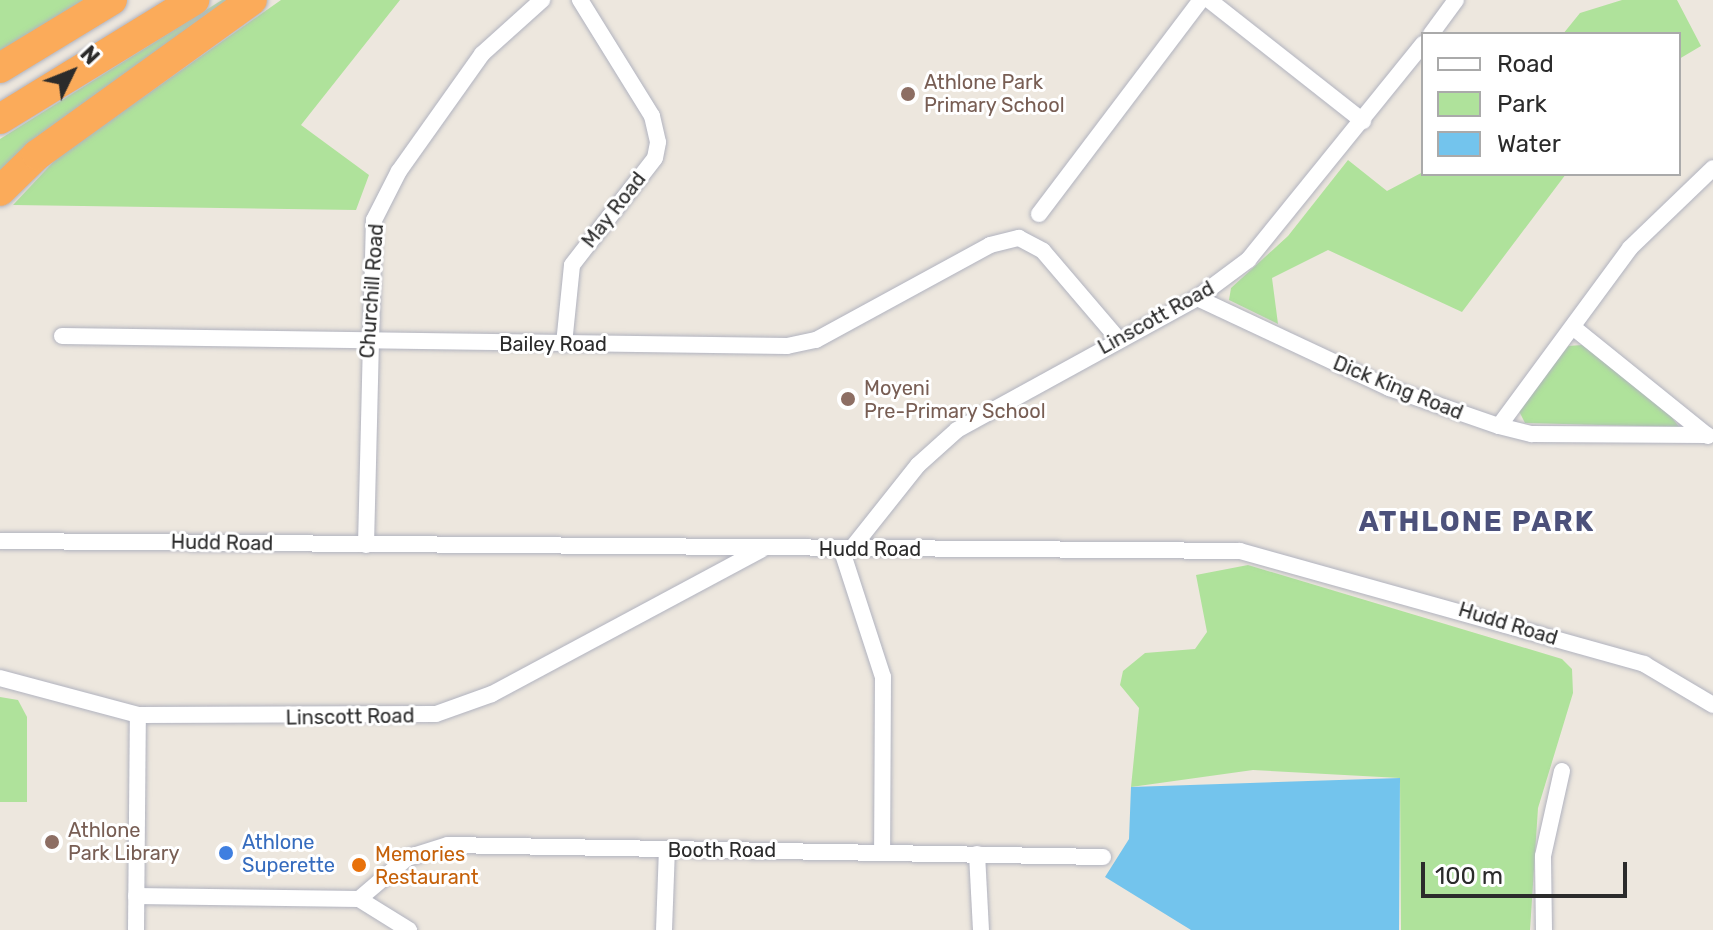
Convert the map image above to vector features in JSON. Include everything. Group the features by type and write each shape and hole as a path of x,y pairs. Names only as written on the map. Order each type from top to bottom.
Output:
{"highway":[{"path":"0,68 112,0"},
{"path":"0,119 194,0"},
{"path":"0,191 49,146 252,0"}],"street":[{"name":"Churchill Road","path":"366,545 371,246 385,195 482,54 542,0"},
{"name":"May Road","path":"564,344 572,265 655,158 658,142 652,116 580,0"},
{"path":"1039,214 1201,0"},
{"path":"1209,0 1363,121"},
{"path":"1432,32 1456,0"},
{"name":"Linscott Road","path":"847,548 918,465 957,430 1197,298 1267,242 1421,47"},
{"path":"1499,426 1646,229 1713,168"},
{"name":"Bailey Road","path":"62,336 367,342 802,344 990,245 1019,238 1043,251 1119,340"},
{"name":"Dick King Road","path":"1197,298 1389,388 1499,426 1532,434 1710,437"},
{"name":"Dick King Road","path":"1574,328 1710,437"},
{"name":"Hudd Road","path":"0,541 847,548 1269,556 1644,664 1713,705"},
{"path":"847,548 883,677 882,849"},
{"name":"Linscott Road","path":"0,678 138,715 436,714 492,694 762,549"},
{"path":"136,930 138,715"},
{"path":"1544,930 1543,856 1562,771"},
{"name":"Booth Road","path":"359,899 407,858 448,845 667,850 882,849 1103,857"},
{"path":"664,930 667,850"},
{"path":"977,854 981,930"},
{"path":"136,896 359,899 409,930"}],"green space":[{"path":"0,0 84,0 0,51"},
{"path":"222,0 234,0 0,175 0,139"},
{"path":"281,0 400,0 301,125 369,175 356,210 13,205 58,157"},
{"path":"1622,0 1677,0 1701,46 1681,58 1681,32 1565,32 1580,13"},
{"path":"1348,160 1387,191 1421,173 1421,176 1564,176 1462,312 1328,250 1272,278 1278,324 1229,300 1231,288 1288,236"},
{"path":"1582,345 1661,403 1679,427 1525,423 1519,411 1568,346"},
{"path":"1248,565 1562,659 1572,669 1573,693 1538,808 1530,930 1401,930 1400,778 1253,770 1131,787 1139,708 1120,685 1123,671 1145,653 1195,649 1207,632 1196,575"},
{"path":"0,697 18,700 27,717 27,802 0,802"}],"water":[{"path":"1400,778 1399,930 1191,930 1105,877 1129,839 1131,787"}],"place":[{"name":"Athlone Park Primary School","path":"908,94"},
{"name":"Moyeni Pre-Primary School","path":"848,399"},
{"name":"Athlone Park Library","path":"52,842"},
{"name":"Athlone Superette","path":"226,853"},
{"name":"Memories Restaurant","path":"359,865"}],"district":[{"name":"ATHLONE PARK","path":"1477,522"}]}
